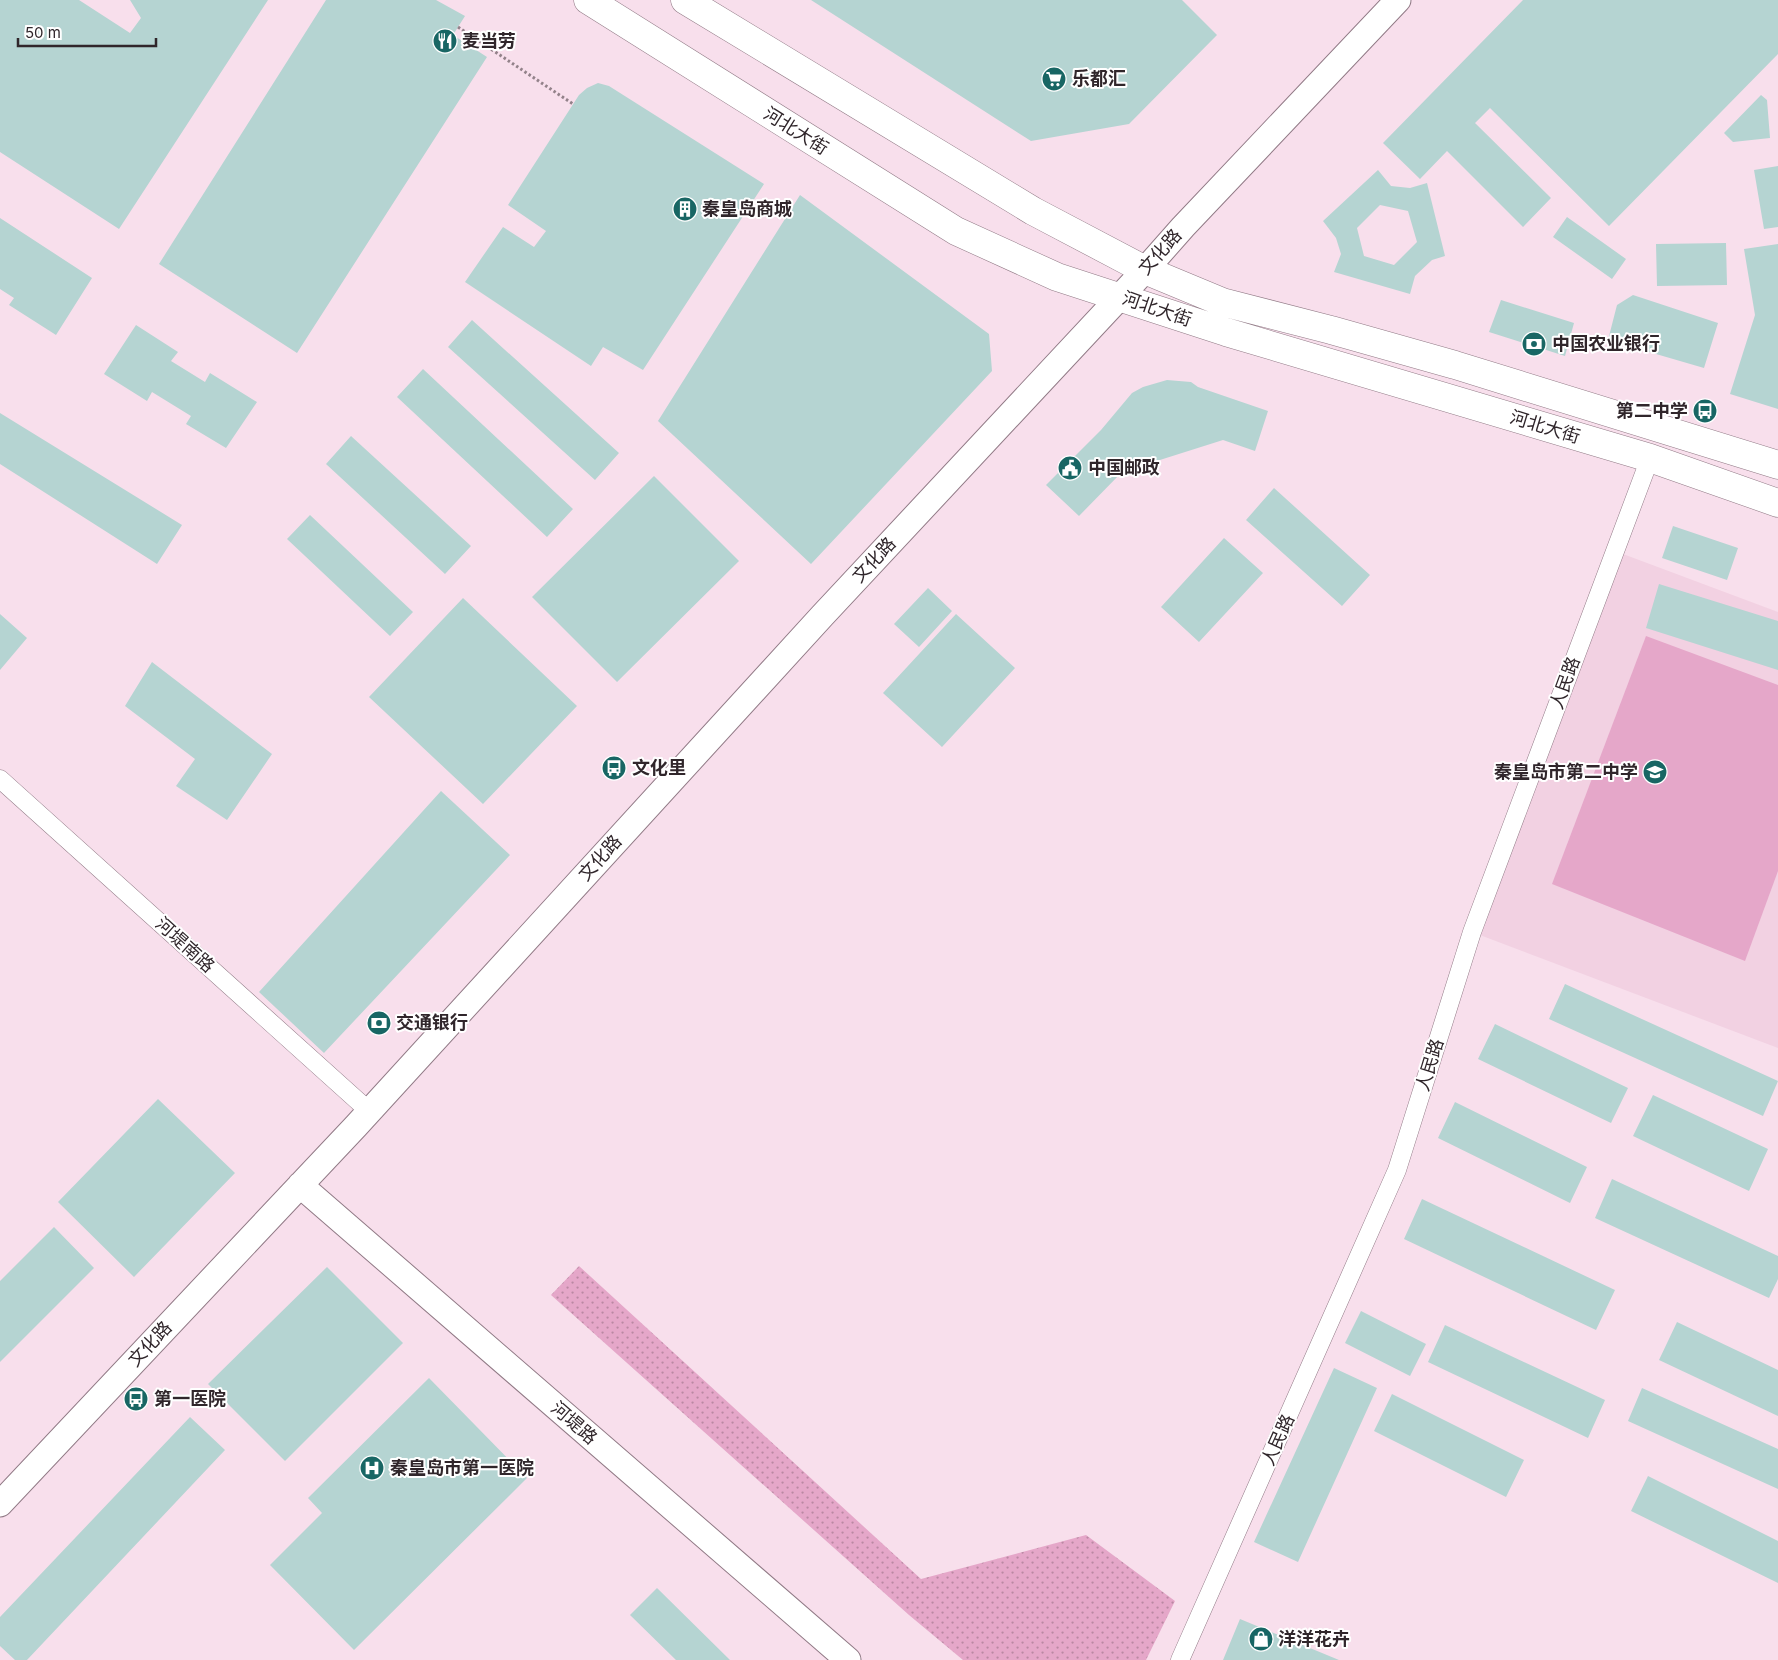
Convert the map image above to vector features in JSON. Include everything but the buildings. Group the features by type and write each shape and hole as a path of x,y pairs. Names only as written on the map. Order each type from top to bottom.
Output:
{"main road":[{"name":"河北大街","path":"588,0 956,231 1057,276 1226,332 1650,458 1778,503"},
{"path":"684,0 1033,211 1144,270 1222,302 1455,365 1778,465"},
{"name":"文化路","path":"0,1504 363,1119 809,631 1182,227 1398,0"},
{"name":"河堤路","path":"300,1185 848,1660"}],"street":[{"name":"人民路","path":"1180,1660 1397,1170 1472,932 1650,458"},
{"name":"河堤南路","path":"0,779 363,1119"}],"path":[{"path":"458,27 573,104"}],"shaded area":[{"name":"秦皇岛市第二中学","path":"1615,551 1778,612 1778,1048 1472,932"},
{"path":"1646,636 1778,685 1778,871 1745,961 1552,884"},
{"path":"579,1266 921,1579 1086,1535 1175,1601 1146,1660 963,1660 909,1615 551,1295"}],"place":[{"name":"麦当劳","path":"445,41"},
{"name":"乐都汇","path":"1054,79"},
{"name":"秦皇岛商城","path":"685,209"},
{"name":"中国农业银行","path":"1534,344"},
{"name":"第二中学","path":"1705,411"},
{"name":"中国邮政","path":"1070,468"},
{"name":"文化里","path":"614,768"},
{"name":"秦皇岛市第二中学","path":"1655,772"},
{"name":"交通银行","path":"379,1023"},
{"name":"第一医院","path":"136,1399"},
{"name":"秦皇岛市第一医院","path":"372,1468"},
{"name":"洋洋花卉","path":"1261,1639"}]}
